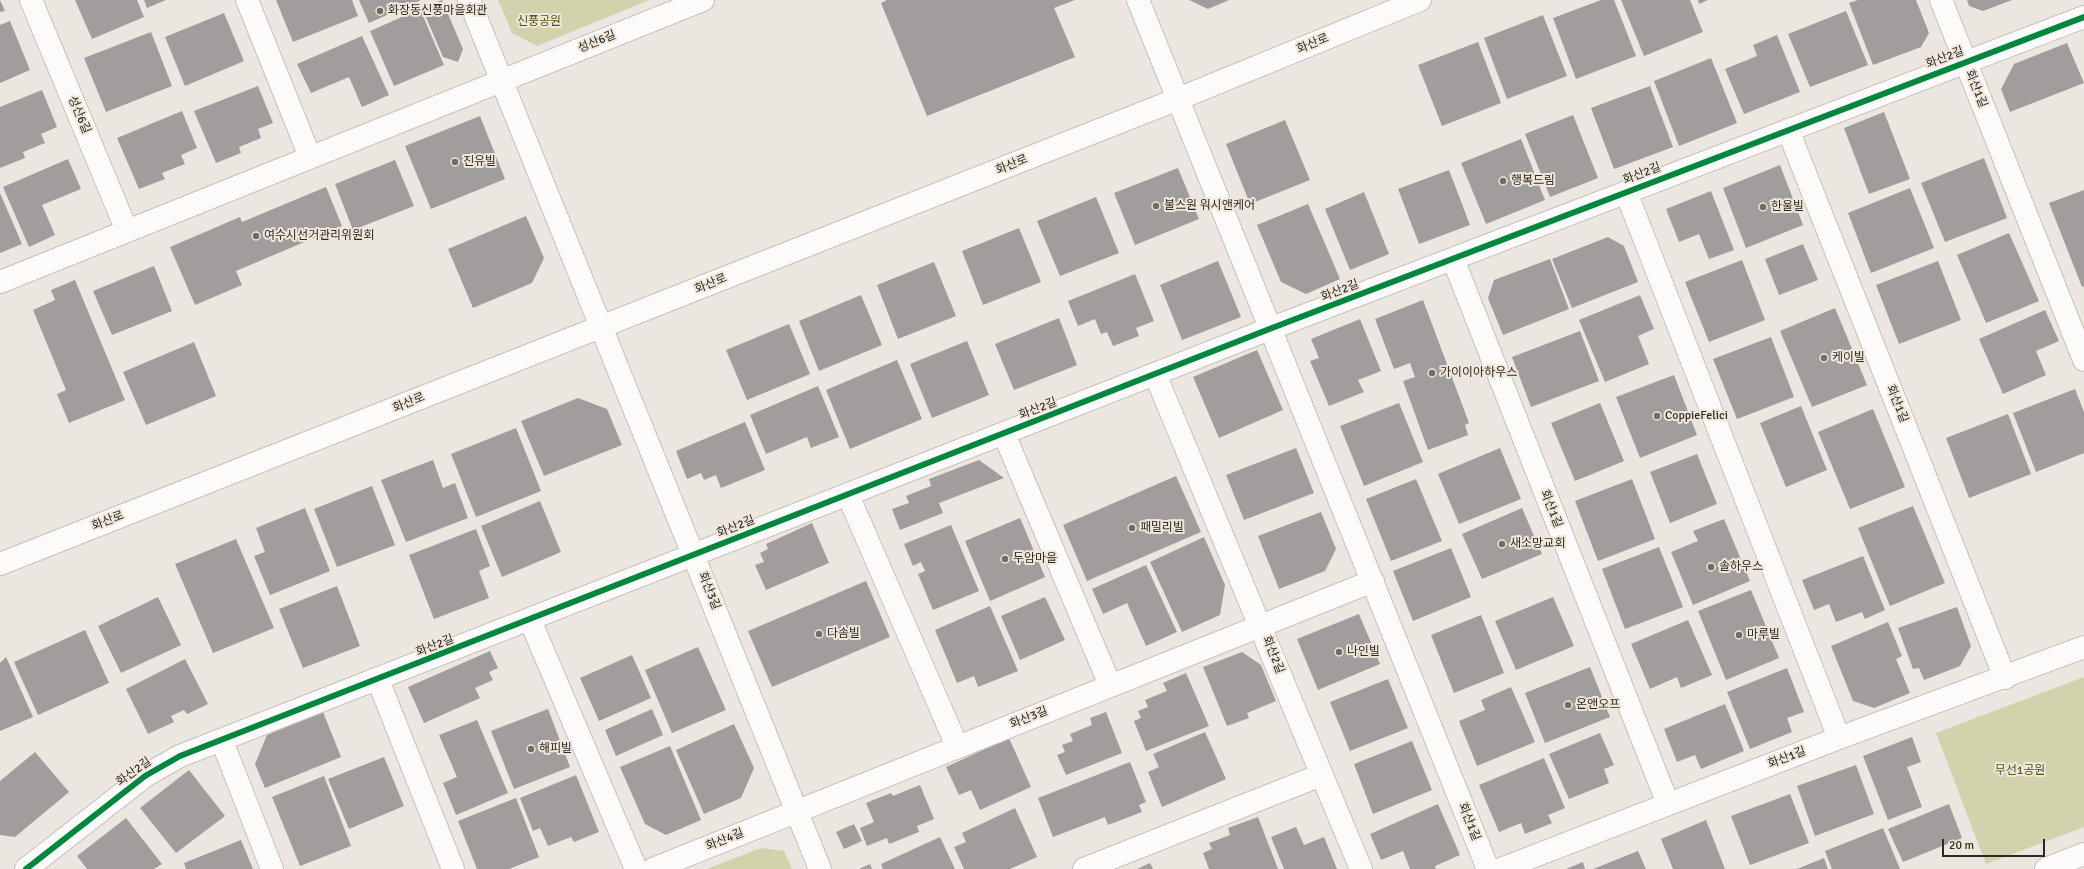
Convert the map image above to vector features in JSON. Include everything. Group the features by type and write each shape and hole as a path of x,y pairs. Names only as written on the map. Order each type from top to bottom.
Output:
{"street":[{"name":"성산6길","path":"31,0 127,231"},
{"path":"247,0 310,158"},
{"path":"469,0 501,81"},
{"name":"화산1길","path":"1138,0 1272,328 1488,869"},
{"name":"화산로","path":"0,564 1178,99 1420,0"},
{"name":"화산1길","path":"1941,0 2084,360"},
{"name":"성산6길","path":"0,282 696,1"},
{"name":"화산2길","path":"26,869 163,764 180,756 378,680 1272,328 2084,17"},
{"name":"화산3길","path":"501,81 820,869"},
{"name":"화산1길","path":"1788,130 2005,678"},
{"path":"1626,192 1839,738"},
{"name":"화산1길","path":"1453,259 1668,804"},
{"name":"화산2길","path":"1155,374 1261,625 1321,775 1361,869"},
{"path":"1004,434 1110,685"},
{"path":"848,495 957,746"},
{"name":"화산3길","path":"797,810 1372,581"},
{"path":"530,620 636,869"},
{"name":"화산1길","path":"1501,869 1839,738 2005,678 2084,647"},
{"path":"378,680 453,869"},
{"path":"222,741 272,869"},
{"path":"1084,869 1321,775"},
{"name":"화산4길","path":"653,869 797,810"},
{"path":"2046,869 2084,854"}],"green space":[{"name":"신풍공원","path":"498,0 649,0 537,46 512,33"},
{"name":"무선1공원","path":"2084,677 2084,827 1986,864 1936,733"},
{"path":"761,848 784,851 792,869 707,869"}],"building":[{"path":"0,0 5,11 0,12"},
{"path":"75,0 137,0 144,17 92,39"},
{"path":"144,0 166,0 147,8"},
{"path":"276,0 352,0 358,16 293,42"},
{"name":"화장동신풍마을회관","path":"359,0 421,0 369,23"},
{"path":"442,0 463,49 458,62 443,57 422,8"},
{"path":"887,0 1075,0 1054,8 1075,57 927,116 881,3"},
{"path":"1189,0 1229,0 1208,9"},
{"path":"1601,0 1614,0 1636,56 1576,79 1553,18"},
{"path":"1621,0 1690,0 1703,32 1644,56"},
{"path":"1698,0 1708,0 1699,4"},
{"path":"1858,0 1916,0 1929,33 1921,47 1873,65 1849,3"},
{"path":"1967,0 2012,0 1983,11 1969,6"},
{"path":"420,9 444,65 394,86 370,31"},
{"path":"1846,11 1868,65 1810,87 1788,34"},
{"path":"224,13 244,61 185,86 165,37"},
{"path":"1543,15 1567,76 1507,99 1484,38"},
{"path":"10,21 30,70 0,83 0,25"},
{"path":"151,32 172,86 106,112 84,58"},
{"path":"1777,35 1800,92 1744,114 1725,69 1757,56 1753,45"},
{"path":"362,36 389,95 362,107 349,77 311,93 297,64"},
{"path":"1478,42 1501,103 1442,126 1418,65"},
{"path":"2067,43 2084,83 2010,112 2001,89 2014,64"},
{"path":"1711,58 1737,123 1679,146 1654,81"},
{"path":"258,86 273,123 258,129 261,138 239,147 241,153 216,163 194,111"},
{"path":"1650,86 1673,147 1614,169 1591,108"},
{"path":"42,90 57,127 41,134 45,143 23,152 25,158 0,168 0,107"},
{"path":"182,111 197,148 181,155 185,164 162,173 165,179 139,189 117,138"},
{"path":"1884,112 1910,179 1869,194 1844,128"},
{"path":"1573,115 1598,178 1550,197 1525,134"},
{"name":"진유빌","path":"480,116 505,179 431,209 405,146"},
{"path":"1285,120 1310,180 1250,204 1226,144"},
{"name":"행복드림","path":"1521,139 1545,200 1486,224 1461,163"},
{"path":"1984,158 2007,218 1945,242 1921,183"},
{"path":"68,159 81,189 42,205 55,235 29,247 3,187"},
{"path":"395,160 414,206 353,230 335,184"},
{"name":"한울빌","path":"1780,165 1803,225 1746,248 1723,188"},
{"name":"불스원 워시앤케어","path":"1178,168 1199,219 1135,245 1114,193"},
{"path":"1449,170 1470,225 1419,244 1398,189"},
{"name":"여수시선거관리위원회","path":"326,187 342,226 236,271 242,285 195,305 170,247 240,217 242,222"},
{"path":"1910,188 1934,248 1871,273 1848,213"},
{"path":"2084,190 2084,286 2082,287 2049,203"},
{"path":"1711,191 1734,250 1709,259 1699,234 1679,242 1666,209"},
{"path":"1364,192 1389,254 1350,270 1325,209"},
{"path":"0,193 22,244 0,253"},
{"path":"1096,197 1119,253 1060,276 1037,221"},
{"path":"1308,204 1340,279 1306,294 1281,282 1257,225"},
{"path":"526,216 544,258 532,283 473,308 448,249"},
{"path":"1019,228 1041,282 983,305 962,251"},
{"path":"2009,233 2039,301 1986,323 1957,255"},
{"path":"1608,237 1624,246 1638,282 1572,308 1552,259"},
{"path":"1803,244 1818,280 1779,295 1765,259"},
{"path":"1550,259 1569,309 1503,335 1488,298 1494,280"},
{"path":"1742,260 1765,320 1709,342 1685,282"},
{"path":"1218,261 1241,317 1182,340 1160,285"},
{"path":"1938,261 1961,320 1899,344 1876,285"},
{"path":"934,262 956,316 898,339 877,285"},
{"path":"154,266 172,311 112,335 93,291"},
{"path":"1135,274 1154,321 1136,328 1139,336 1113,346 1107,332 1101,334 1095,319 1078,326 1068,301"},
{"path":"75,280 125,400 69,423 57,394 66,390 33,310 55,300 51,290"},
{"path":"861,295 882,345 819,371 799,321"},
{"path":"1640,295 1654,329 1638,336 1649,364 1605,382 1579,320"},
{"name":"가이이아하우스","path":"1423,300 1469,423 1465,425 1468,435 1428,450 1403,381 1415,377 1410,363 1394,369 1375,319"},
{"name":"케이빌","path":"1835,308 1867,385 1812,407 1780,331"},
{"path":"2045,310 2059,341 2036,351 2046,375 2003,394 1979,339"},
{"path":"1059,318 1077,365 1014,390 995,344"},
{"path":"1360,319 1381,371 1358,380 1364,392 1329,406 1310,361 1319,358 1311,339"},
{"path":"789,324 810,374 747,400 726,350"},
{"path":"1580,331 1599,381 1531,407 1512,357"},
{"path":"1771,337 1794,397 1737,419 1713,359"},
{"path":"967,341 989,395 932,418 910,364"},
{"path":"194,342 216,396 146,425 123,372"},
{"path":"1257,350 1283,410 1219,438 1193,377"},
{"path":"897,360 922,419 850,449 826,390"},
{"name":"CoppieFelici","path":"1674,375 1697,435 1640,458 1616,397"},
{"path":"818,386 839,437 811,448 807,437 766,454 750,415"},
{"path":"2075,389 2084,412 2084,453 2036,472 2013,413"},
{"path":"578,398 607,409 622,445 544,476 521,421"},
{"path":"1399,403 1423,462 1364,486 1340,426"},
{"path":"1600,403 1624,461 1575,481 1551,423"},
{"path":"1801,406 1827,470 1786,487 1760,423"},
{"path":"1873,409 1905,487 1850,509 1818,432"},
{"path":"2008,414 2031,474 1969,498 1946,438"},
{"path":"745,422 765,470 721,488 716,475 704,480 701,473 687,479 676,451"},
{"path":"516,428 541,491 476,517 451,454"},
{"path":"1296,448 1314,493 1244,520 1226,475"},
{"path":"1500,448 1521,499 1459,524 1438,474"},
{"path":"1697,454 1717,504 1670,523 1650,472"},
{"path":"433,460 443,488 455,483 468,518 406,542 381,480"},
{"path":"979,460 1004,478 939,503 943,513 900,530 892,509 909,503 906,496 931,486 929,479"},
{"name":"패밀리빌","path":"1176,476 1201,532 1087,581 1063,525"},
{"path":"1416,479 1442,541 1391,561 1366,499"},
{"path":"1632,479 1655,539 1598,561 1575,501"},
{"path":"372,486 395,545 337,567 314,509"},
{"path":"540,501 561,552 502,577 481,526"},
{"path":"1913,506 1945,583 1890,606 1858,528"},
{"path":"305,508 330,571 270,595 254,556 265,552 256,528"},
{"name":"새소망교회","path":"1522,508 1542,554 1482,579 1462,534"},
{"path":"1321,512 1336,549 1325,571 1279,589 1258,536"},
{"name":"두암마을","path":"1020,518 1045,577 990,601 965,541"},
{"name":"솔하우스","path":"1724,519 1750,581 1693,605 1671,552 1698,541 1693,531"},
{"path":"812,523 829,563 766,590 755,565 764,562 760,553 768,549 766,544"},
{"path":"951,525 979,591 933,610 918,574 925,571 921,562 913,566 904,544"},
{"path":"476,529 490,566 479,571 489,598 434,619 409,555"},
{"path":"1204,537 1225,585 1220,615 1182,632 1150,562"},
{"path":"236,539 274,628 213,653 175,564"},
{"path":"1659,547 1683,607 1625,629 1602,569"},
{"path":"1451,548 1471,597 1413,621 1393,571"},
{"path":"1863,556 1885,610 1865,619 1862,612 1836,622 1829,604 1814,610 1802,580"},
{"path":"1146,565 1177,632 1146,646 1127,603 1103,614 1092,589"},
{"name":"다솜빌","path":"866,581 890,637 772,687 748,631"},
{"path":"337,586 360,646 303,668 279,609"},
{"name":"마루빌","path":"1751,590 1779,658 1726,680 1698,611"},
{"path":"158,597 181,645 121,673 98,626"},
{"path":"1045,597 1065,640 1020,660 1001,616"},
{"path":"1553,597 1574,646 1516,670 1495,621"},
{"path":"990,606 1018,671 978,687 974,676 957,683 935,630"},
{"path":"1957,607 1971,646 1960,666 1924,680 1919,668 1913,669 1898,628"},
{"name":"나인빌","path":"1359,614 1380,664 1318,690 1297,639"},
{"path":"1481,615 1504,673 1454,693 1431,635"},
{"path":"1688,620 1712,675 1681,688 1677,677 1650,689 1631,644"},
{"path":"1888,622 1902,656 1896,659 1910,693 1874,708 1853,701 1831,646"},
{"path":"85,630 109,683 38,715 14,662"},
{"path":"698,647 726,710 672,733 645,670"},
{"path":"490,651 498,668 489,672 493,680 475,688 480,698 424,723 408,687"},
{"path":"1242,652 1261,665 1276,701 1247,713 1249,718 1227,726 1203,667"},
{"path":"632,655 651,698 599,721 580,678"},
{"path":"6,657 33,717 0,731 0,663"},
{"path":"185,659 208,704 187,714 184,710 171,716 174,722 148,734 126,689"},
{"name":"온앤오프","path":"1590,667 1610,717 1545,743 1525,693"},
{"path":"1787,668 1804,712 1787,718 1792,732 1750,749 1727,692"},
{"path":"1186,673 1209,726 1146,751 1134,721 1141,718 1138,711 1148,707 1145,700 1167,691 1163,683"},
{"path":"1388,679 1408,728 1350,751 1330,702"},
{"path":"1511,687 1535,742 1477,766 1459,721 1485,710 1481,700"},
{"path":"1725,704 1744,751 1701,769 1695,755 1677,762 1664,729"},
{"name":"해피빌","path":"548,709 570,767 514,789 491,731"},
{"path":"652,709 663,735 616,756 605,730"},
{"path":"323,712 341,757 265,788 255,764 267,735"},
{"path":"1106,712 1122,753 1066,775 1057,755 1065,752 1062,745 1073,741 1070,734 1092,725 1090,718"},
{"path":"477,720 508,793 456,815 443,783 457,777 439,735"},
{"path":"734,724 754,768 741,798 704,814 676,750"},
{"path":"1205,732 1226,779 1162,807 1148,772 1159,767 1153,754"},
{"path":"1600,733 1614,765 1604,769 1609,783 1569,799 1549,754"},
{"path":"1912,737 1921,762 1907,767 1922,807 1888,820 1863,756"},
{"path":"1009,738 1031,787 980,810 971,790 959,795 946,767"},
{"path":"1412,741 1432,790 1373,814 1354,764"},
{"path":"670,746 701,820 666,835 645,824 620,767"},
{"path":"35,752 69,792 15,837 0,835 0,781"},
{"path":"384,757 404,806 349,829 328,779"},
{"path":"1544,758 1565,808 1548,815 1552,823 1525,834 1521,823 1499,832 1479,785"},
{"path":"1130,762 1146,802 1139,805 1142,812 1108,825 1105,817 1053,837 1038,798"},
{"path":"1856,765 1874,814 1815,836 1797,786"},
{"path":"189,770 225,816 176,853 140,808"},
{"path":"576,775 599,832 574,842 571,837 548,846 540,828 533,831 520,798"},
{"path":"324,776 351,846 300,866 272,797"},
{"path":"920,785 934,819 917,826 919,832 889,844 887,838 867,846 860,828 874,822 866,803 891,793 893,796"},
{"path":"1790,794 1809,843 1750,865 1731,816"},
{"path":"516,798 539,857 509,869 477,869 458,821"},
{"path":"1438,804 1460,855 1435,866 1436,869 1410,869 1403,851 1381,860 1370,834"},
{"path":"1949,804 1962,838 1903,862 1888,829"},
{"path":"1015,808 1037,857 1010,869 964,869 954,847 966,842 962,833"},
{"path":"1258,817 1278,869 1209,869 1203,853 1212,849 1209,843 1230,835 1228,828"},
{"path":"126,818 162,864 154,869 87,869 77,856"},
{"path":"1706,820 1725,869 1673,869 1661,839"},
{"path":"854,824 862,841 844,849 836,832"},
{"path":"1296,827 1304,845 1324,837 1337,869 1284,869 1271,837"},
{"path":"1883,828 1900,869 1832,869 1825,851"},
{"path":"940,837 955,869 883,869 881,864"},
{"path":"241,840 253,869 186,869 184,863"},
{"path":"1638,851 1646,869 1593,869"},
{"path":"1824,858 1828,869 1797,869"},
{"path":"1583,862 1585,869 1566,869"},
{"path":"1150,863 1153,869 1137,869"},
{"path":"870,864 872,869 859,869"}],"cycle path":[{"path":"26,869 145,776 180,756 1272,328 2084,17"}],"place":[{"name":"화장동신풍마을회관","path":"380,11"},
{"name":"진유빌","path":"455,162"},
{"name":"행복드림","path":"1503,181"},
{"name":"불스원 워시앤케어","path":"1156,206"},
{"name":"한울빌","path":"1763,207"},
{"name":"여수시선거관리위원회","path":"256,236"},
{"name":"케이빌","path":"1824,358"},
{"name":"가이이아하우스","path":"1432,373"},
{"name":"CoppieFelici","path":"1657,416"},
{"name":"패밀리빌","path":"1132,528"},
{"name":"새소망교회","path":"1502,544"},
{"name":"두암마을","path":"1005,559"},
{"name":"솔하우스","path":"1711,567"},
{"name":"다솜빌","path":"819,634"},
{"name":"마루빌","path":"1739,635"},
{"name":"나인빌","path":"1339,652"},
{"name":"온앤오프","path":"1568,705"},
{"name":"해피빌","path":"531,749"}]}
